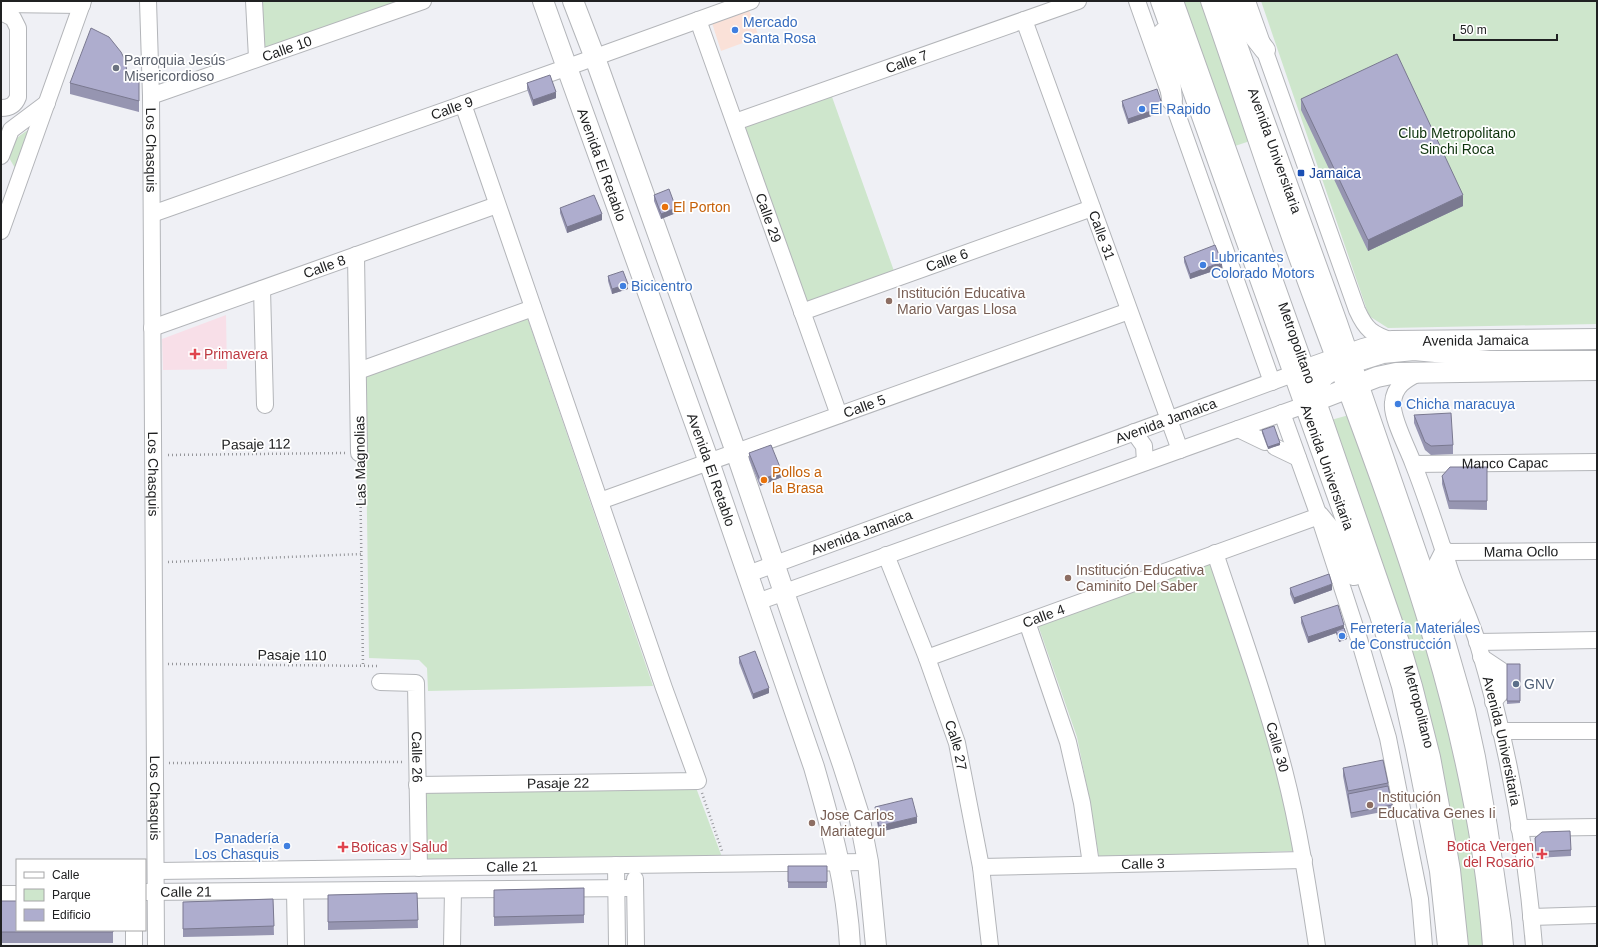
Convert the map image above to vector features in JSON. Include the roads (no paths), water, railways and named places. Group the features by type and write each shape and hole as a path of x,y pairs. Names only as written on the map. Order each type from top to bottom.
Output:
{"main road":[{"name":"Avenida El Retablo","path":"544,1 709,462 814,767 829,817 840,864 846,901 850,946"},
{"name":"Avenida El Retablo","path":"573,1 595,58 736,452 846,772 859,815 868,862 876,946"},
{"path":"1160,1 1172,100"},
{"name":"Avenida Universitaria","path":"1160,1 1300,372 1312,399 1402,686 1440,871 1448,946"},
{"name":"Avenida Universitaria","path":"1221,1 1343,362 1419,558 1452,662 1465,712 1486,819 1503,946"},
{"path":"1226,1 1265,50"},
{"name":"Avenida Jamaica","path":"1300,372 1343,362 1367,347 1392,341 1597,339"},
{"path":"1312,399 1352,387 1377,377 1396,373 1597,370"},
{"path":"1319,516 1333,533 1363,593 1380,615"},
{"path":"1445,552 1438,566 1453,626 1452,662"}],"street":[{"name":"Los Chasquis","path":"148,1 151,96 156,871 150,892 156,946"},
{"path":"254,1 257,58"},
{"name":"Calle 10","path":"151,96 423,1"},
{"name":"Calle 9","path":"152,214 595,58 751,1"},
{"name":"Calle 7","path":"734,122 1078,1"},
{"path":"1137,1 1272,382"},
{"name":"Metropolitano","path":"1175,1 1300,372"},
{"name":"Metropolitano","path":"1208,1 1312,298 1343,362"},
{"name":"Avenida Universitaria","path":"1247,1 1357,310 1364,324 1372,332 1392,341"},
{"path":"1,4 83,3 1,231"},
{"path":"1,11 28,4"},
{"path":"1,11 13,18 18,28 18,97 14,105 1,108"},
{"name":"Calle 29","path":"698,20 839,415"},
{"name":"Calle 31","path":"1024,20 1180,450"},
{"path":"1,156 11,130 47,103"},
{"path":"463,104 600,501"},
{"name":"Calle 8","path":"152,328 497,205"},
{"name":"Calle 6","path":"802,312 1092,208"},
{"name":"Las Magnolias","path":"356,255 359,453"},
{"path":"262,289 265,405"},
{"path":"358,371 533,308"},
{"name":"Calle 5","path":"600,501 1129,311"},
{"path":"757,602 1282,413 1312,399 1326,377 1343,362 1383,355 1414,352 1489,359 1597,359"},
{"name":"Avenida Jamaica","path":"748,574 1300,372"},
{"name":"Avenida Universitaria","path":"1420,372 1404,380 1397,391 1393,403 1396,419 1414,464 1479,650 1493,702 1519,828 1534,946"},
{"path":"1352,387 1433,638 1449,696 1469,786 1481,858 1492,946"},
{"name":"Metropolitano","path":"1312,399 1401,642 1414,686 1432,758 1441,806 1452,870 1460,946"},
{"name":"Avenida Universitaria","path":"1282,413 1319,516 1362,646 1388,738 1420,899 1424,946"},
{"path":"1238,429 1298,458"},
{"path":"1134,432 1144,446 1145,462"},
{"name":"Manco Capac","path":"1414,464 1597,462"},
{"name":"Pasaje 22","path":"417,785 698,781 600,501"},
{"name":"Calle 4","path":"927,658 1319,516"},
{"name":"Mama Ocllo","path":"1445,552 1597,551"},
{"name":"Calle 30","path":"1215,553 1265,703 1284,770 1304,860 1317,946"},
{"name":"Calle 27","path":"886,555 927,658 957,743 981,867 990,946"},
{"path":"1027,622 1068,742 1082,803 1091,864"},
{"path":"1479,650 1597,640"},
{"name":"Calle 26","path":"380,682 416,683 419,868"},
{"path":"1500,731 1597,730"},
{"path":"1519,828 1597,827"},
{"name":"Calle 3","path":"981,867 1304,860"},
{"name":"Calle 21","path":"156,871 840,864 868,862"},
{"path":"634,865 636,946"},
{"path":"616,866 617,946"},
{"name":"Calle 21","path":"150,892 635,888"},
{"path":"452,946 453,890"},
{"path":"295,891 296,946"},
{"path":"1,894 16,894"},
{"path":"1531,917 1597,915"},
{"path":"134,931 134,946"}],"place":[{"name":"Mercado Santa Rosa","path":"735,30"},
{"name":"Parroquia Jesús Misericordioso","path":"116,68"},
{"name":"El Rapido","path":"1142,109"},
{"name":"Jamaica","path":"1301,173"},
{"name":"El Porton","path":"665,207"},
{"name":"Lubricantes Colorado Motors","path":"1203,265"},
{"name":"Bicicentro","path":"623,286"},
{"name":"Institución Educativa Mario Vargas Llosa","path":"889,301"},
{"name":"Primavera","path":"195,354"},
{"name":"Chicha maracuya","path":"1398,404"},
{"name":"Pollos a la Brasa","path":"764,480"},
{"name":"Institución Educativa Caminito Del Saber","path":"1068,578"},
{"name":"Ferretería Materiales de Construcción","path":"1342,636"},
{"name":"GNV","path":"1516,684"},
{"name":"Institución Educativa Genes Ii","path":"1370,805"},
{"name":"Jose Carlos Mariategui","path":"812,823"},
{"name":"Panadería Los Chasquis","path":"287,846"},
{"name":"Boticas y Salud","path":"343,847"},
{"name":"Botica Vergen del Rosario","path":"1542,854"}],"park label":[{"name":"Club Metropolitano Sinchi Roca","path":"1457,142"}]}
